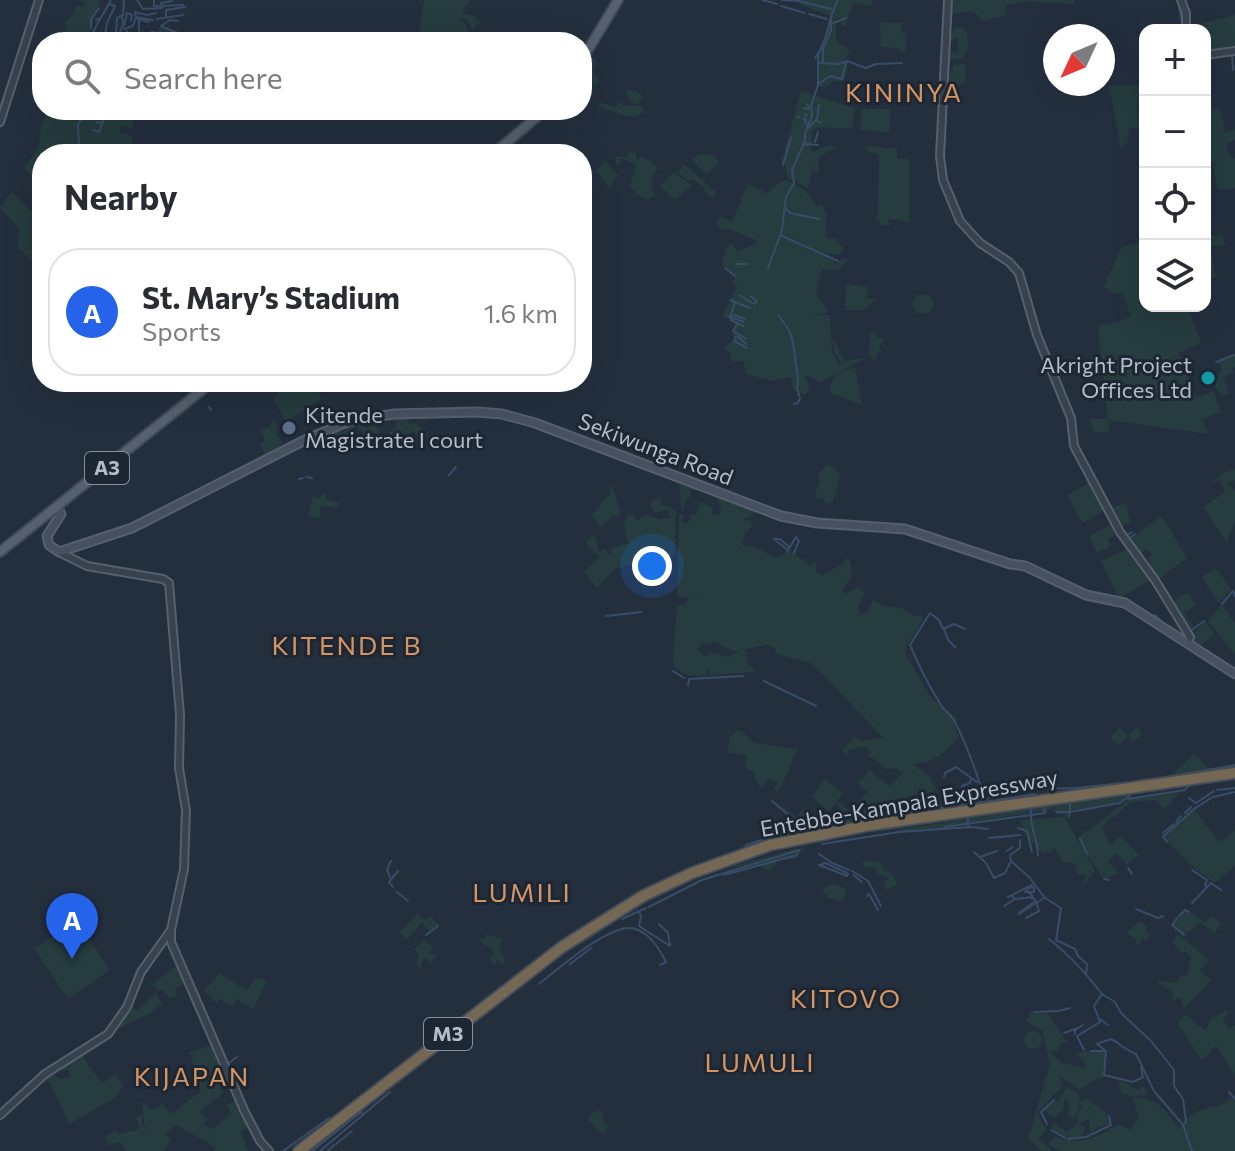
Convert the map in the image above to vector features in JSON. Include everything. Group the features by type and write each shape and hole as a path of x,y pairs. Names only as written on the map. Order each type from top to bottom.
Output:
{"highway":[{"name":"Entebbe-Kampala Expressway","path":"299,1151 562,947 632,902 692,873 751,850 833,832 1042,799 1235,776"},
{"name":"Entebbe-Kampala Expressway","path":"308,1151 477,1018 598,928 666,890 715,869 770,851 855,832 1235,776"}],"main road":[{"path":"592,43 618,0"},
{"path":"505,144 533,120"},
{"name":"A3","path":"0,552 200,392"},
{"name":"Sekiwunga Road","path":"59,552 132,528 307,439 350,421 397,414 489,413 535,423 781,516 817,523 905,529 1010,564 1025,566 1086,595 1125,603 1189,640 1235,674"},
{"path":"57,507 61,514 47,536 49,545 59,552"}],"street":[{"path":"0,122 39,0"},
{"path":"948,0 940,156 943,180 960,221 974,237 1013,265 1019,273 1037,335 1071,418 1075,449 1120,532 1155,580 1189,640"},
{"path":"1180,0 1185,24"},
{"path":"1211,53 1235,51"},
{"path":"59,552 87,566 163,579 169,583 179,704 179,768 186,794 182,881 171,942 255,1132 269,1151"},
{"path":"0,1115 45,1074 108,1034 127,1007 141,972 171,930"}],"green space":[{"path":"78,0 100,0 90,32 66,32 68,27 64,23 72,16 76,6 84,7 85,2"},
{"path":"424,0 469,0 462,14 474,16 480,22 472,30 469,21 461,18 459,20 464,22 468,32 419,32"},
{"path":"800,0 873,0 871,6 853,2 846,26 840,25 841,20 846,18 836,18 839,45 845,46 850,53 842,62 848,63 843,81 833,80 829,86 819,87 818,54 825,44 831,16 798,4"},
{"path":"947,0 1074,0 1074,4 1024,1 1005,6 1007,15 982,21 973,11 945,16"},
{"path":"1235,15 1235,49 1211,51 1211,24 1200,24"},
{"path":"880,22 902,23 901,33 907,33 905,52 899,51 899,48 881,47"},
{"path":"161,26 178,32 156,32"},
{"path":"955,27 963,28 967,33 968,49 961,59 946,60 948,45 952,52 958,53 958,39 948,40"},
{"path":"592,58 597,61 593,72 599,83 595,86 592,84"},
{"path":"965,64 966,82 944,88 946,72 953,74 953,65"},
{"path":"1139,85 1136,110 1139,129 1130,128 1127,144 1121,149 1111,96 1115,96 1115,86"},
{"path":"626,90 637,91 642,101 635,105 629,100"},
{"path":"801,91 855,108 852,129 818,127 812,131 811,152 830,145 836,147 819,157 818,174 810,166 812,173 808,188 788,178 785,164 781,162"},
{"path":"599,102 615,107 619,102 624,106 635,105 644,110 637,117 598,106"},
{"path":"1220,108 1225,132 1235,130 1235,140 1226,143 1229,155 1235,159 1235,188 1218,190 1211,156 1211,110"},
{"path":"862,109 891,109 889,132 860,130"},
{"path":"43,120 134,120 132,128 120,127 119,132 132,136 132,144 38,144"},
{"path":"873,146 897,149 897,159 909,159 909,222 888,219 890,225 882,226 875,218 878,215 879,155 866,150"},
{"path":"630,151 636,153 636,162 640,157 658,168 652,181 655,195 648,200 636,194 630,186 636,164 621,158 621,164 616,165 616,157 627,157"},
{"path":"700,154 709,154 718,160 719,163 707,174 693,162"},
{"path":"32,157 32,176 24,169"},
{"path":"605,161 618,175 610,188 596,171"},
{"path":"684,164 717,193 712,198 704,191 705,188 678,173"},
{"path":"674,172 692,186 675,200 660,186"},
{"path":"786,180 804,189 817,206 820,204 824,208 827,238 837,239 843,249 840,255 825,253 836,259 833,265 845,258 848,260 837,271 833,268 832,271 822,269 816,294 829,312 819,314 811,320 819,315 830,315 832,352 839,365 841,362 834,352 835,340 844,361 868,357 821,382 805,376 810,388 805,395 793,389 791,377 772,381 746,374 743,361 731,361 730,352 723,349 734,339 737,323 722,316 737,287 733,284 735,276 722,264 726,249 731,243 738,251 757,241 729,229 720,230 716,221 721,216 732,223 747,184 768,193"},
{"path":"11,192 32,211 32,262 18,248 20,228 0,208"},
{"path":"1223,235 1225,245 1211,247 1211,236"},
{"path":"1139,242 1139,312 1189,312 1201,343 1179,353 1196,398 1213,391 1221,412 1203,419 1208,434 1108,420 1110,431 1094,433 1090,419 1108,419 1098,327 1131,317 1122,292 1114,294 1104,287 1121,248"},
{"path":"1211,252 1216,277 1211,278"},
{"path":"846,284 868,287 867,299 877,299 864,310 845,310"},
{"path":"923,294 930,297 933,304 930,311 923,314 916,311 913,304 916,297"},
{"path":"870,332 884,339 879,347 882,352 878,352 875,361 869,355"},
{"path":"1235,354 1234,373 1224,377 1229,394 1222,395 1215,387 1217,374 1222,372 1217,363"},
{"path":"855,367 862,405 831,393 830,385 835,375"},
{"path":"276,392 318,392 322,399 286,422 273,399 279,395"},
{"path":"408,415 409,424 415,423 422,429 425,437 422,440 412,430 409,437 395,443 389,433 396,427 395,417 400,419"},
{"path":"369,420 380,430 378,435 369,431 370,435 364,436 362,430 355,427 341,445 333,443 332,437 337,432 345,431 359,421 367,429"},
{"path":"276,421 277,436 283,442 280,445 282,449 266,458 260,443 265,441 261,430 270,427 275,438 270,424"},
{"path":"826,465 840,474 836,494 830,503 825,504 823,498 818,499 815,495 820,480 817,477"},
{"path":"1235,469 1235,480 1226,483 1235,491 1235,520 1227,543 1203,507 1225,492 1220,479 1208,485 1223,473"},
{"path":"679,481 703,490 690,490 691,497 687,498 682,512"},
{"path":"1091,482 1107,509 1082,523 1067,495"},
{"path":"613,487 621,513 616,517 613,515 601,527 592,516"},
{"path":"323,491 326,499 339,503 337,508 321,506 320,518 308,517 313,496 320,499"},
{"path":"718,494 757,508 751,517 744,519 745,522 749,519 752,527 746,532 742,545 757,548 776,558 791,551 810,566 815,561 816,572 824,575 847,558 850,559 852,576 843,590 845,594 858,587 865,593 858,606 861,615 868,612 873,600 885,606 902,608 914,616 921,615 923,619 905,649 906,655 933,700 958,719 954,725 959,736 950,747 933,759 913,764 929,776 936,790 923,796 908,796 909,808 836,821 833,818 835,810 841,809 837,804 839,802 850,811 867,792 857,783 866,776 868,769 889,786 903,773 895,768 883,769 878,761 868,756 871,752 865,746 849,750 847,756 842,752 854,736 861,741 883,738 813,664 775,653 776,649 767,645 745,649 754,672 710,675 708,667 707,675 689,676 676,669 673,663 677,605 685,605 688,598 706,600 677,596 679,514 684,514 682,522 688,523 691,514 696,515 700,502 713,508 712,514 718,516 722,509","holes":["715,641 738,652 728,657 710,652 706,657 696,652 702,643"]},
{"path":"661,497 662,506 676,511 675,555 614,569 597,588 584,572 600,557 586,543 594,534 599,552 605,549 610,554 611,548 628,543 624,524 627,515 633,515 637,521 646,514 658,519 671,518 668,510 656,513 650,508 651,502"},
{"path":"1126,504 1131,523 1118,527 1108,508"},
{"path":"1162,516 1187,558 1156,581 1147,568 1151,565 1148,558 1152,555 1147,549 1138,555 1127,540"},
{"path":"1114,523 1119,534 1108,539 1111,546 1097,553 1089,536"},
{"path":"1129,548 1151,579 1119,599 1101,561"},
{"path":"1216,568 1231,589 1219,603 1201,577"},
{"path":"1188,592 1196,605 1184,613 1194,628 1189,632 1170,603"},
{"path":"1222,604 1235,624 1235,655 1208,621"},
{"path":"1205,621 1214,634 1199,647 1193,643 1191,636"},
{"path":"1120,727 1128,736 1118,745 1110,737"},
{"path":"1138,727 1141,735 1133,742 1128,736"},
{"path":"742,731 754,743 798,749 779,791 773,791 777,783 771,779 765,782 763,788 758,785 755,773 745,768 747,755 727,753 730,736"},
{"path":"1194,754 1210,769 1172,775"},
{"path":"824,779 843,793 829,812 812,797"},
{"path":"1180,792 1165,809 1155,800 1132,802 1102,826 1110,845 1121,836 1139,855 1127,865 1115,853 1108,861 1118,873 1105,880 1079,837 1128,800"},
{"path":"1131,795 1132,798 1111,805 1071,810 1071,803"},
{"path":"982,797 983,800 945,806 945,811 929,811 815,833 822,826 847,819"},
{"path":"773,800 797,817 804,808 819,825 806,831 806,820 795,820"},
{"path":"1069,803 1070,820 1051,808 1046,813 1045,810 1013,815 1014,812"},
{"path":"1194,809 1219,842 1235,830 1235,865 1215,883 1195,869 1164,838"},
{"path":"1013,812 1013,815 968,823 968,818 987,818 988,815"},
{"path":"1064,817 1095,870 1082,888 1086,875 1077,874 1076,864 1063,863 1054,847 1051,852 1042,853 1025,834 1020,820"},
{"path":"967,819 967,823 944,826 944,829 897,830"},
{"path":"806,847 795,859 776,860 776,865 769,871 759,865 735,872 783,854 734,866 798,848 797,855 801,848"},
{"path":"862,862 881,863 884,871 892,872 897,885 885,890 884,883 888,878 878,874 876,868 864,867"},
{"path":"834,884 846,889 844,898 839,902 828,898 822,890"},
{"path":"1186,909 1205,923 1212,915 1221,924 1214,933 1200,922 1184,936 1171,924"},
{"path":"417,914 425,920 430,916 439,925 430,932 422,923 406,940 400,932"},
{"path":"77,921 110,970 68,999 34,948"},
{"path":"1141,921 1146,926 1146,933 1151,936 1145,941 1143,938 1137,947 1136,939 1126,933"},
{"path":"486,934 501,939 499,952 504,956 505,963 501,964 498,959 492,964 490,957 494,956 494,951 479,940 481,937 485,940"},
{"path":"1178,934 1209,960 1200,970 1211,980 1184,1009 1181,998 1174,1003 1172,992 1155,980 1176,983 1181,976 1187,975 1191,957 1172,942"},
{"path":"424,939 433,948 428,955 437,954 430,964 427,958 423,960 420,969 416,965 419,954 414,949"},
{"path":"178,965 186,982 175,989 177,995 170,999 163,989 159,991 151,985"},
{"path":"219,973 247,991 255,978 267,980 253,1009 237,999 233,1007 220,999 217,1003 204,991"},
{"path":"156,993 162,1004 155,1009 152,1007 155,1011 110,1033 131,1003 137,1012"},
{"path":"1226,1010 1228,1013 1223,1019 1229,1029 1235,1025 1235,1075 1216,1046 1202,1060 1179,1025 1179,1020 1187,1014 1206,1031 1210,1019"},
{"path":"1031,1011 1046,1011 1067,1042 1058,1045 1059,1052 1050,1051 1060,1062 1086,1069 1085,1062 1076,1053 1105,1052 1105,1077 1079,1090 1058,1075 1063,1086 1040,1109 1038,1114 1046,1130 1038,1139 1053,1151 1042,1151 1028,1139 1050,1064 1042,1030 1026,1021"},
{"path":"1029,1031 1037,1031 1042,1040 1040,1047 1029,1049 1024,1044 1024,1036"},
{"path":"215,1044 228,1075 219,1081 223,1093 199,1113 208,1119 203,1124 212,1129 232,1114 227,1105 238,1099 251,1126 240,1131 248,1151 214,1151 215,1147 175,1124 165,1134 171,1139 164,1151 126,1151 120,1142 108,1145 105,1136 117,1131 118,1135 134,1132 140,1127 136,1118 142,1115 142,1124 150,1136 144,1124 142,1101 151,1110 163,1104 171,1114 201,1091 190,1052"},
{"path":"83,1052 84,1059 102,1083 116,1075 123,1085 116,1097 69,1124 49,1081 42,1078 50,1072 60,1079 69,1077 68,1070 60,1071 59,1066"},
{"path":"1118,1082 1125,1082 1139,1091 1142,1086 1148,1095 1122,1094"},
{"path":"1067,1087 1079,1094 1079,1102 1086,1098 1105,1112 1111,1123 1092,1132 1089,1130 1090,1119 1079,1123 1084,1127 1083,1138 1057,1134 1051,1127 1055,1123 1067,1132 1078,1123 1077,1115 1082,1106 1080,1104 1074,1119 1068,1116 1070,1104 1064,1100 1063,1110 1055,1117 1050,1115 1044,1107 1053,1101 1058,1102"},
{"path":"1235,1095 1235,1151 1059,1151 1048,1144 1055,1136 1072,1141 1088,1139 1118,1124 1131,1130 1139,1119 1133,1098 1155,1102 1179,1129 1193,1114 1228,1101"},
{"path":"600,1110 608,1126 605,1132 599,1132 588,1119"}],"waterway":[{"path":"96,20 101,18 111,0"},
{"path":"116,32 117,18 123,15 124,0"},
{"path":"137,0 143,9 161,8"},
{"path":"154,0 154,6 183,5"},
{"path":"762,0 777,4"},
{"path":"782,0 831,9"},
{"path":"815,58 838,0"},
{"path":"163,7 161,3 172,1"},
{"path":"106,32 115,6 109,4"},
{"path":"781,6 805,13"},
{"path":"1179,6 1182,23"},
{"path":"166,17 166,10 185,7"},
{"path":"91,28 91,19 99,8"},
{"path":"149,22 136,18 135,12 147,15 156,13"},
{"path":"124,26 127,13 132,15 131,21"},
{"path":"809,14 827,19"},
{"path":"157,19 183,15"},
{"path":"120,32 122,16"},
{"path":"124,29 133,26 136,17 153,20"},
{"path":"833,23 846,18"},
{"path":"93,32 100,19"},
{"path":"139,20 139,32"},
{"path":"161,26 170,20 178,21"},
{"path":"823,62 823,49 831,30 831,20"},
{"path":"161,26 175,32"},
{"path":"1232,53 1233,70"},
{"path":"768,268 782,230 786,197 794,183 792,170 812,116 811,106 818,85 818,54"},
{"path":"820,63 839,64 847,61 866,68 876,64 902,63"},
{"path":"818,84 830,76 842,79 846,62"},
{"path":"17,78 20,68"},
{"path":"817,119 819,105"},
{"path":"5,115 8,108"},
{"path":"804,108 809,109"},
{"path":"804,118 807,125"},
{"path":"79,143 78,124 81,120"},
{"path":"96,122 102,123 104,120"},
{"path":"808,128 816,120 821,123"},
{"path":"93,130 99,132 102,124"},
{"path":"513,143 527,132"},
{"path":"815,142 818,132"},
{"path":"783,165 791,138"},
{"path":"804,144 818,145"},
{"path":"786,209 790,213 819,219"},
{"path":"782,236 838,261"},
{"path":"736,264 746,264"},
{"path":"725,268 735,276"},
{"path":"739,295 754,304 757,301 750,296"},
{"path":"730,300 750,308"},
{"path":"731,315 735,302"},
{"path":"734,315 745,319"},
{"path":"778,315 789,330 793,343 800,398 794,404"},
{"path":"728,316 744,322"},
{"path":"731,316 731,320 743,326"},
{"path":"738,323 733,331 746,339"},
{"path":"736,336 734,341 747,348"},
{"path":"738,337 746,344"},
{"path":"1216,362 1234,355"},
{"path":"449,475 456,467"},
{"path":"306,477 312,478"},
{"path":"299,479 303,478"},
{"path":"1127,535 1132,532"},
{"path":"1127,540 1135,534"},
{"path":"787,552 796,537 799,541 794,553"},
{"path":"774,539 780,539 788,546"},
{"path":"775,540 788,550"},
{"path":"1222,604 1233,591 1235,596"},
{"path":"606,616 641,612"},
{"path":"1145,612 1154,617"},
{"path":"965,629 954,624 943,629 939,620 930,613 910,645 942,707 957,727 984,799"},
{"path":"1155,615 1160,621"},
{"path":"1189,632 1204,621"},
{"path":"944,629 955,647"},
{"path":"673,671 684,678"},
{"path":"688,685 689,679 743,676"},
{"path":"764,681 816,706"},
{"path":"1134,783 1235,765"},
{"path":"944,777 945,773 956,767 977,782"},
{"path":"961,791 962,786 970,783 971,779"},
{"path":"1005,781 1023,785"},
{"path":"1038,789 1133,782"},
{"path":"1128,799 1185,790 1188,786"},
{"path":"1217,790 1235,788"},
{"path":"984,800 1024,789"},
{"path":"1023,791 1033,789"},
{"path":"1189,798 1196,803 1214,791"},
{"path":"1213,797 1235,792"},
{"path":"984,802 1035,794 1035,797"},
{"path":"1069,816 1070,812 1120,803 1129,796"},
{"path":"1167,842 1163,837 1211,798"},
{"path":"772,801 800,825"},
{"path":"820,828 983,801"},
{"path":"1056,812 1070,812 1070,803"},
{"path":"944,827 1045,813 1044,807"},
{"path":"1185,813 1191,807"},
{"path":"1031,809 1038,855"},
{"path":"1176,822 1181,816"},
{"path":"968,818 968,826"},
{"path":"1163,833 1174,824"},
{"path":"822,844 899,832 972,827 988,829"},
{"path":"1018,828 1027,831 1032,852"},
{"path":"745,849 746,845 777,835"},
{"path":"989,838 1020,835"},
{"path":"1080,839 1087,854"},
{"path":"974,852 986,863 994,878 1005,873 1011,861 1010,855 1020,848 1020,840"},
{"path":"1007,851 1013,847"},
{"path":"724,875 797,855 799,850"},
{"path":"649,907 702,880 799,850"},
{"path":"980,857 997,851"},
{"path":"819,854 849,870"},
{"path":"390,877 387,870 391,861"},
{"path":"1011,861 1029,877 1045,898 1061,908 1056,941"},
{"path":"820,865 825,863 847,873"},
{"path":"819,865 848,874"},
{"path":"1128,868 1132,874"},
{"path":"1192,870 1207,880 1205,886"},
{"path":"393,887 389,882 398,871"},
{"path":"852,871 868,881 881,906"},
{"path":"853,875 862,882"},
{"path":"1104,879 1109,880"},
{"path":"1192,903 1211,883 1221,890"},
{"path":"1008,897 1032,885"},
{"path":"1025,892 1034,892 1034,887 1029,888"},
{"path":"1015,899 1033,897 1026,889"},
{"path":"397,892 408,901"},
{"path":"867,896 869,894 878,910"},
{"path":"1004,906 1015,899 1012,896"},
{"path":"1026,918 1039,911 1035,899 1031,898"},
{"path":"1019,914 1044,898"},
{"path":"1019,913 1034,902"},
{"path":"622,919 646,908"},
{"path":"1136,909 1158,918 1163,916"},
{"path":"1179,916 1185,910 1189,912"},
{"path":"639,912 639,926 670,946 668,933 659,924"},
{"path":"1177,918 1172,925 1184,935"},
{"path":"426,935 438,926"},
{"path":"539,984 583,950 621,929 637,929 648,936 666,962 660,965"},
{"path":"1049,939 1102,994"},
{"path":"1058,941 1075,949 1087,964 1086,974"},
{"path":"570,964 591,948"},
{"path":"1084,1050 1077,1036 1100,1022 1094,1006 1102,994 1115,1002 1121,1013 1151,1041 1174,1070 1174,1086 1183,1099 1184,1124"},
{"path":"1059,1011 1070,1008"},
{"path":"1035,1012 1057,1011"},
{"path":"1100,1019 1108,1025"},
{"path":"1075,1034 1075,1030 1083,1025"},
{"path":"1064,1033 1078,1028"},
{"path":"1141,1068 1143,1077 1133,1082 1104,1075 1106,1051 1097,1044 1111,1039 1136,1054 1154,1091 1183,1125 1192,1151"},
{"path":"1091,1051 1106,1051"},
{"path":"226,1065 237,1057"},
{"path":"320,1151 390,1092"},
{"path":"1229,1092 1235,1099"},
{"path":"1047,1124 1041,1112 1054,1100"},
{"path":"312,1151 361,1112 363,1114"},
{"path":"1068,1139 1086,1137 1111,1125 1109,1116"},
{"path":"283,1151 329,1118 333,1119"},
{"path":"1051,1130 1065,1138"},
{"path":"336,1144 352,1131"},
{"path":"328,1151 334,1145"}],"place":[{"name":"Akright Project Offices Ltd","path":"1208,378"},
{"name":"Kitende Magistrate I court","path":"289,428"},
{"name":"St. Mary’s Stadium","path":"72,959"}],"district":[{"name":"KININYA","path":"904,93"},
{"name":"KITENDE B","path":"347,646"},
{"name":"LUMILI","path":"522,893"},
{"name":"KITOVO","path":"846,999"},
{"name":"LUMULI","path":"760,1063"},
{"name":"KIJAPAN","path":"192,1077"}]}
